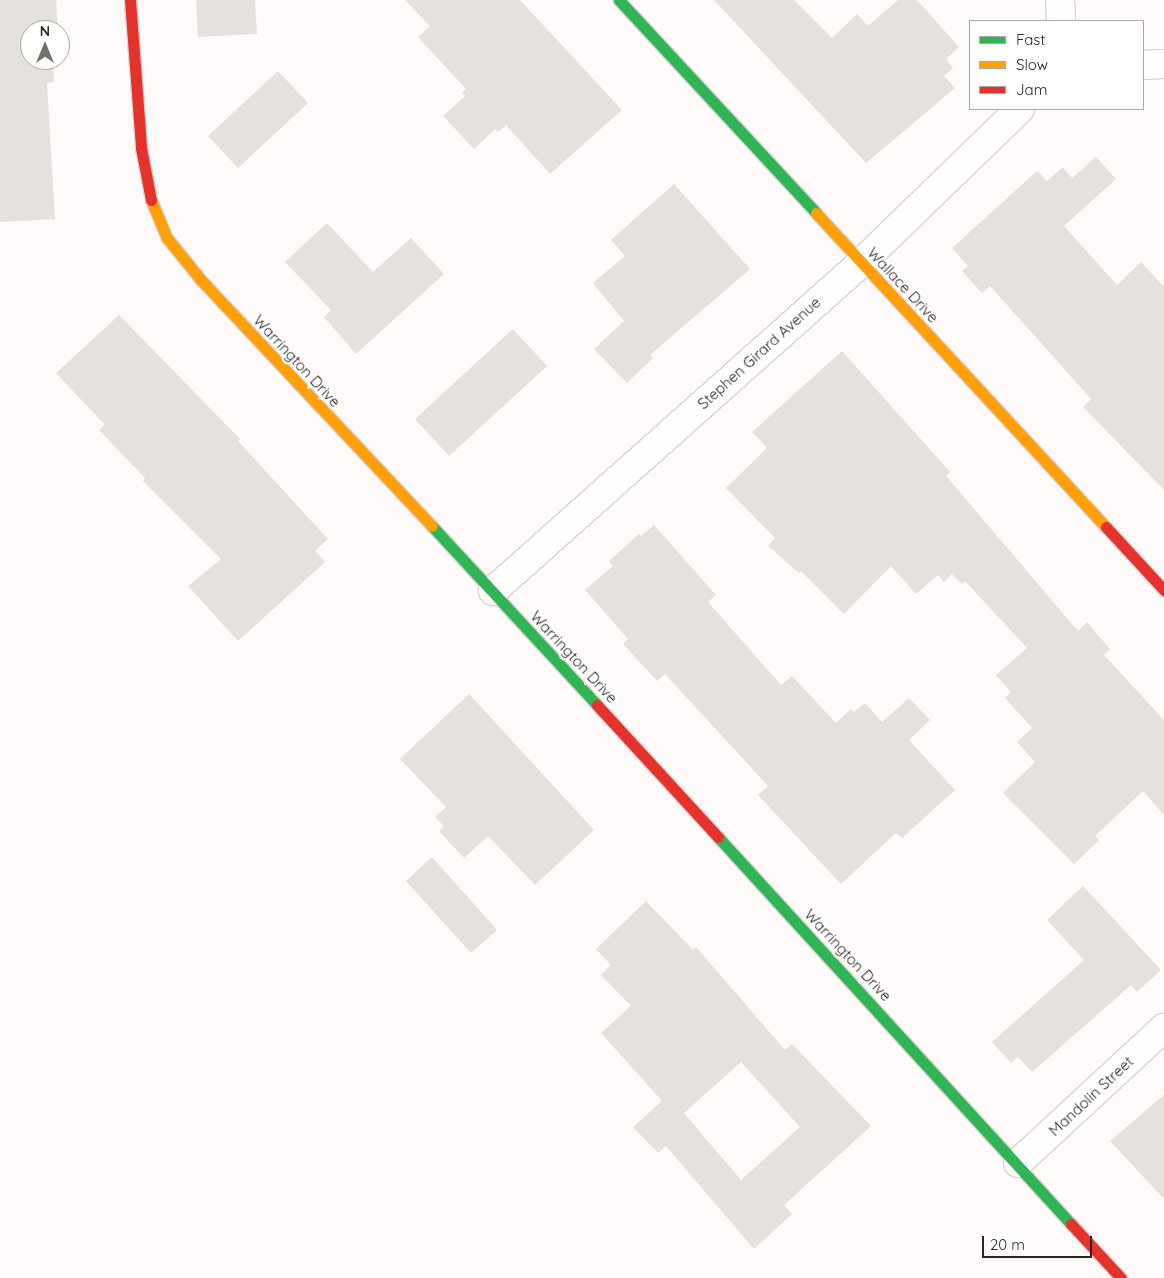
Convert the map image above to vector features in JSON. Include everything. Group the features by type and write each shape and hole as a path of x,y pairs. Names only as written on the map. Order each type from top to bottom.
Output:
{"street":[{"name":"Warrington Drive","path":"130,0 141,148 152,206 167,238 200,280 493,590 1121,1278"},
{"name":"Wallace Drive","path":"619,0 1164,590"},
{"path":"1060,0 1061,20"},
{"path":"1144,65 1164,64"},
{"name":"Stephen Girard Avenue","path":"493,590 862,262 1019,110"},
{"name":"Mandolin Street","path":"1018,1163 1164,1028"}],"building":[{"path":"0,0 56,0 57,20 20,20 20,70 53,70 54,82 47,83 55,219 0,222"},
{"path":"196,0 255,0 257,34 198,37"},
{"path":"405,0 520,0 622,110 550,174 506,125 498,132 495,129 474,149 443,116 465,96 462,93 466,89 418,37 430,26"},
{"path":"714,0 794,0 832,38 857,14 868,26 898,0 917,0 959,47 946,59 953,68 944,76 955,88 866,163"},
{"path":"278,71 308,103 238,168 208,136"},
{"path":"1096,157 1116,179 1064,226 1117,285 1141,262 1164,287 1164,490 1083,407 1091,399 990,286 982,293 962,271 968,266 952,248 1037,171 1047,181 1063,167 1072,178"},
{"path":"674,184 750,269 650,355 653,358 627,383 594,349 624,321 593,283 625,256 611,240"},
{"path":"327,223 373,272 411,238 444,274 356,354 324,317 331,310 285,262"},
{"path":"119,315 240,439 238,441 328,539 315,551 325,562 238,641 188,586 221,559 143,481 145,478 99,430 105,425 56,373"},
{"path":"513,329 547,366 449,456 415,419"},
{"path":"842,351 950,472 946,476 1078,631 1087,622 1110,649 1104,655 1164,720 1164,815 1143,791 1095,836 1099,840 1074,864 1003,793 1035,762 1017,742 1032,728 1005,698 1011,692 996,675 1027,648 965,581 962,584 952,574 944,582 938,575 916,594 891,566 844,614 801,571 799,573 768,546 775,538 726,488 767,448 752,432"},
{"path":"654,525 716,595 708,602 781,685 792,676 836,723 851,709 854,712 865,703 882,722 909,698 930,720 909,740 955,790 902,838 896,833 841,884 758,795 768,786 665,674 657,681 623,644 628,639 585,590 613,566 609,561 639,534 641,536"},
{"path":"469,694 594,830 535,885 488,836 464,858 439,831 444,826 435,817 446,807 400,759"},
{"path":"432,857 497,930 471,953 406,881"},
{"path":"1083,886 1161,970 1137,992 1131,985 1032,1072 1018,1057 1011,1063 992,1042 1084,960 1047,920"},
{"path":"646,901 693,950 696,947 785,1050 792,1044 871,1126 784,1205 792,1214 754,1249 666,1146 658,1153 633,1127 662,1101 601,1033 631,1006 601,975 611,965 596,949","holes":["741,1062 800,1127 741,1180 684,1113"]},
{"path":"1164,1095 1164,1199 1110,1141"}],"traffic: fast":[{"path":"619,0 816,213"},
{"path":"432,526 597,705"},
{"path":"718,837 1071,1224"}],"traffic: slow":[{"path":"151,200 167,238 201,280 432,526"},
{"path":"816,213 1106,527"}],"traffic: jam":[{"path":"130,0 141,148 151,200"},
{"path":"1106,527 1164,590"},
{"path":"597,705 718,837"},
{"path":"1071,1224 1121,1278"}]}
